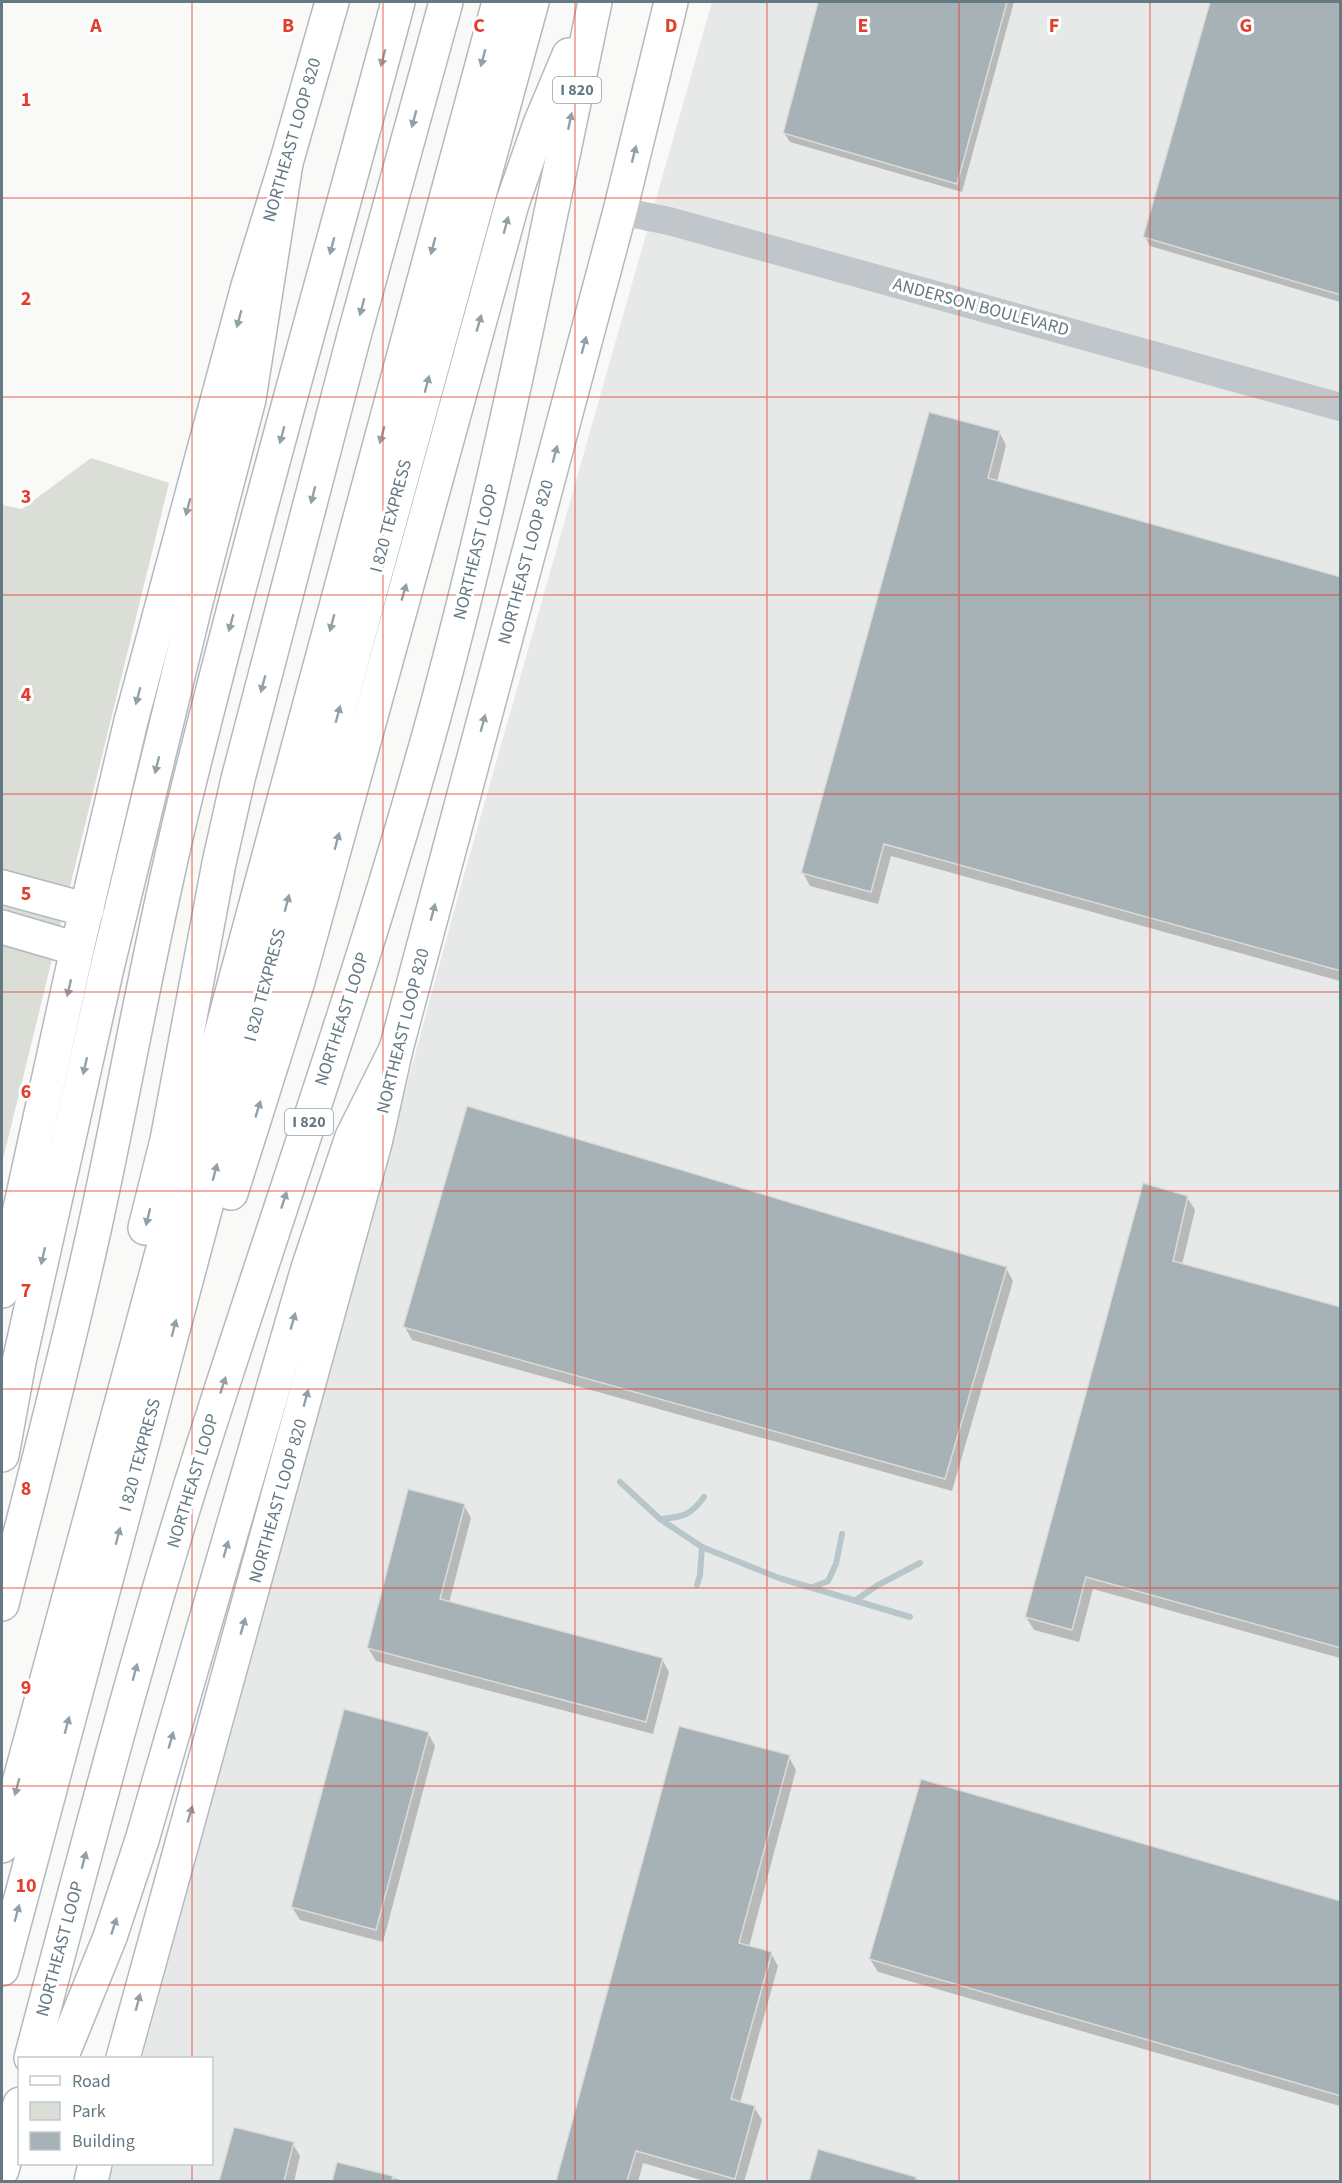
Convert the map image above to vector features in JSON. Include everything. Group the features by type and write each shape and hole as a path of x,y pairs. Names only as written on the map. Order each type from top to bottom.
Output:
{"main road":[{"name":"NORTHEAST LOOP 820","path":"2,1291 131,721 248,286 332,2"},
{"path":"2,1605 66,1351 95,1223 136,1017 182,814 398,2"},
{"path":"43,1689 36,1650 168,1140 219,862 237,779 355,332 446,2"},
{"name":"I 820 TEXPRESS","path":"2,1846 499,2"},
{"name":"I 820 TEXPRESS","path":"2,1970 531,2"},
{"path":"194,1249 228,1205 298,981 512,204 540,124 594,2"},
{"name":"NORTHEAST LOOP","path":"31,2057 151,1616 205,1439 350,1000 434,719 472,575 494,478 594,2"},
{"name":"NORTHEAST LOOP 820","path":"123,2057 354,1224 396,1049 620,211 671,2"},
{"path":"2,1455 19,1362 107,968 196,602 249,399 286,163"},
{"path":"2,887 87,910"},
{"path":"2,927 78,949"},
{"path":"62,2057 110,1937 142,1839 308,1268 352,1137 396,1049"},
{"path":"2,2170 18,2111"},
{"path":"22,2181 26,2165"},
{"path":"91,2181 95,2165"}],"street":[{"name":"ANDERSON BOULEVARD","path":"620,211 679,224 1341,407"}],"shaded area":[{"path":"712,2 1340,2 1340,2181 109,2182 114,2165 213,2165 213,2057 142,2057 457,900"}],"green space":[{"path":"91,458 169,483 2,1163 2,505 22,509"}],"building":[{"path":"818,2 1007,2 957,184 783,133"},
{"path":"1210,2 1341,2 1341,295 1143,237"},
{"path":"929,412 1000,431 988,478 1341,577 1341,971 884,844 871,892 801,873"},
{"path":"467,1106 1007,1267 945,1479 403,1327"},
{"path":"1143,1183 1188,1196 1173,1261 1341,1307 1341,1648 1086,1577 1072,1630 1025,1617"},
{"path":"408,1489 465,1504 440,1599 663,1658 646,1722 367,1648"},
{"path":"344,1709 429,1732 376,1930 291,1907"},
{"path":"679,1726 790,1755 739,1943 772,1952 731,2099 755,2106 735,2179 636,2151 627,2181 556,2181"},
{"path":"921,1779 1341,1901 1341,2096 869,1959"},
{"path":"234,2127 294,2142 284,2181 219,2181"},
{"path":"818,2149 916,2177 916,2181 809,2181"},
{"path":"337,2162 393,2176 392,2181 332,2181"}],"waterway":[{"path":"620,1482 660,1519 702,1547 779,1578 910,1617"},
{"path":"661,1519 686,1514 695,1508 704,1497"},
{"path":"813,1587 828,1581 836,1564 842,1534"},
{"path":"697,1585 702,1547"},
{"path":"856,1600 878,1585 920,1563"}]}
